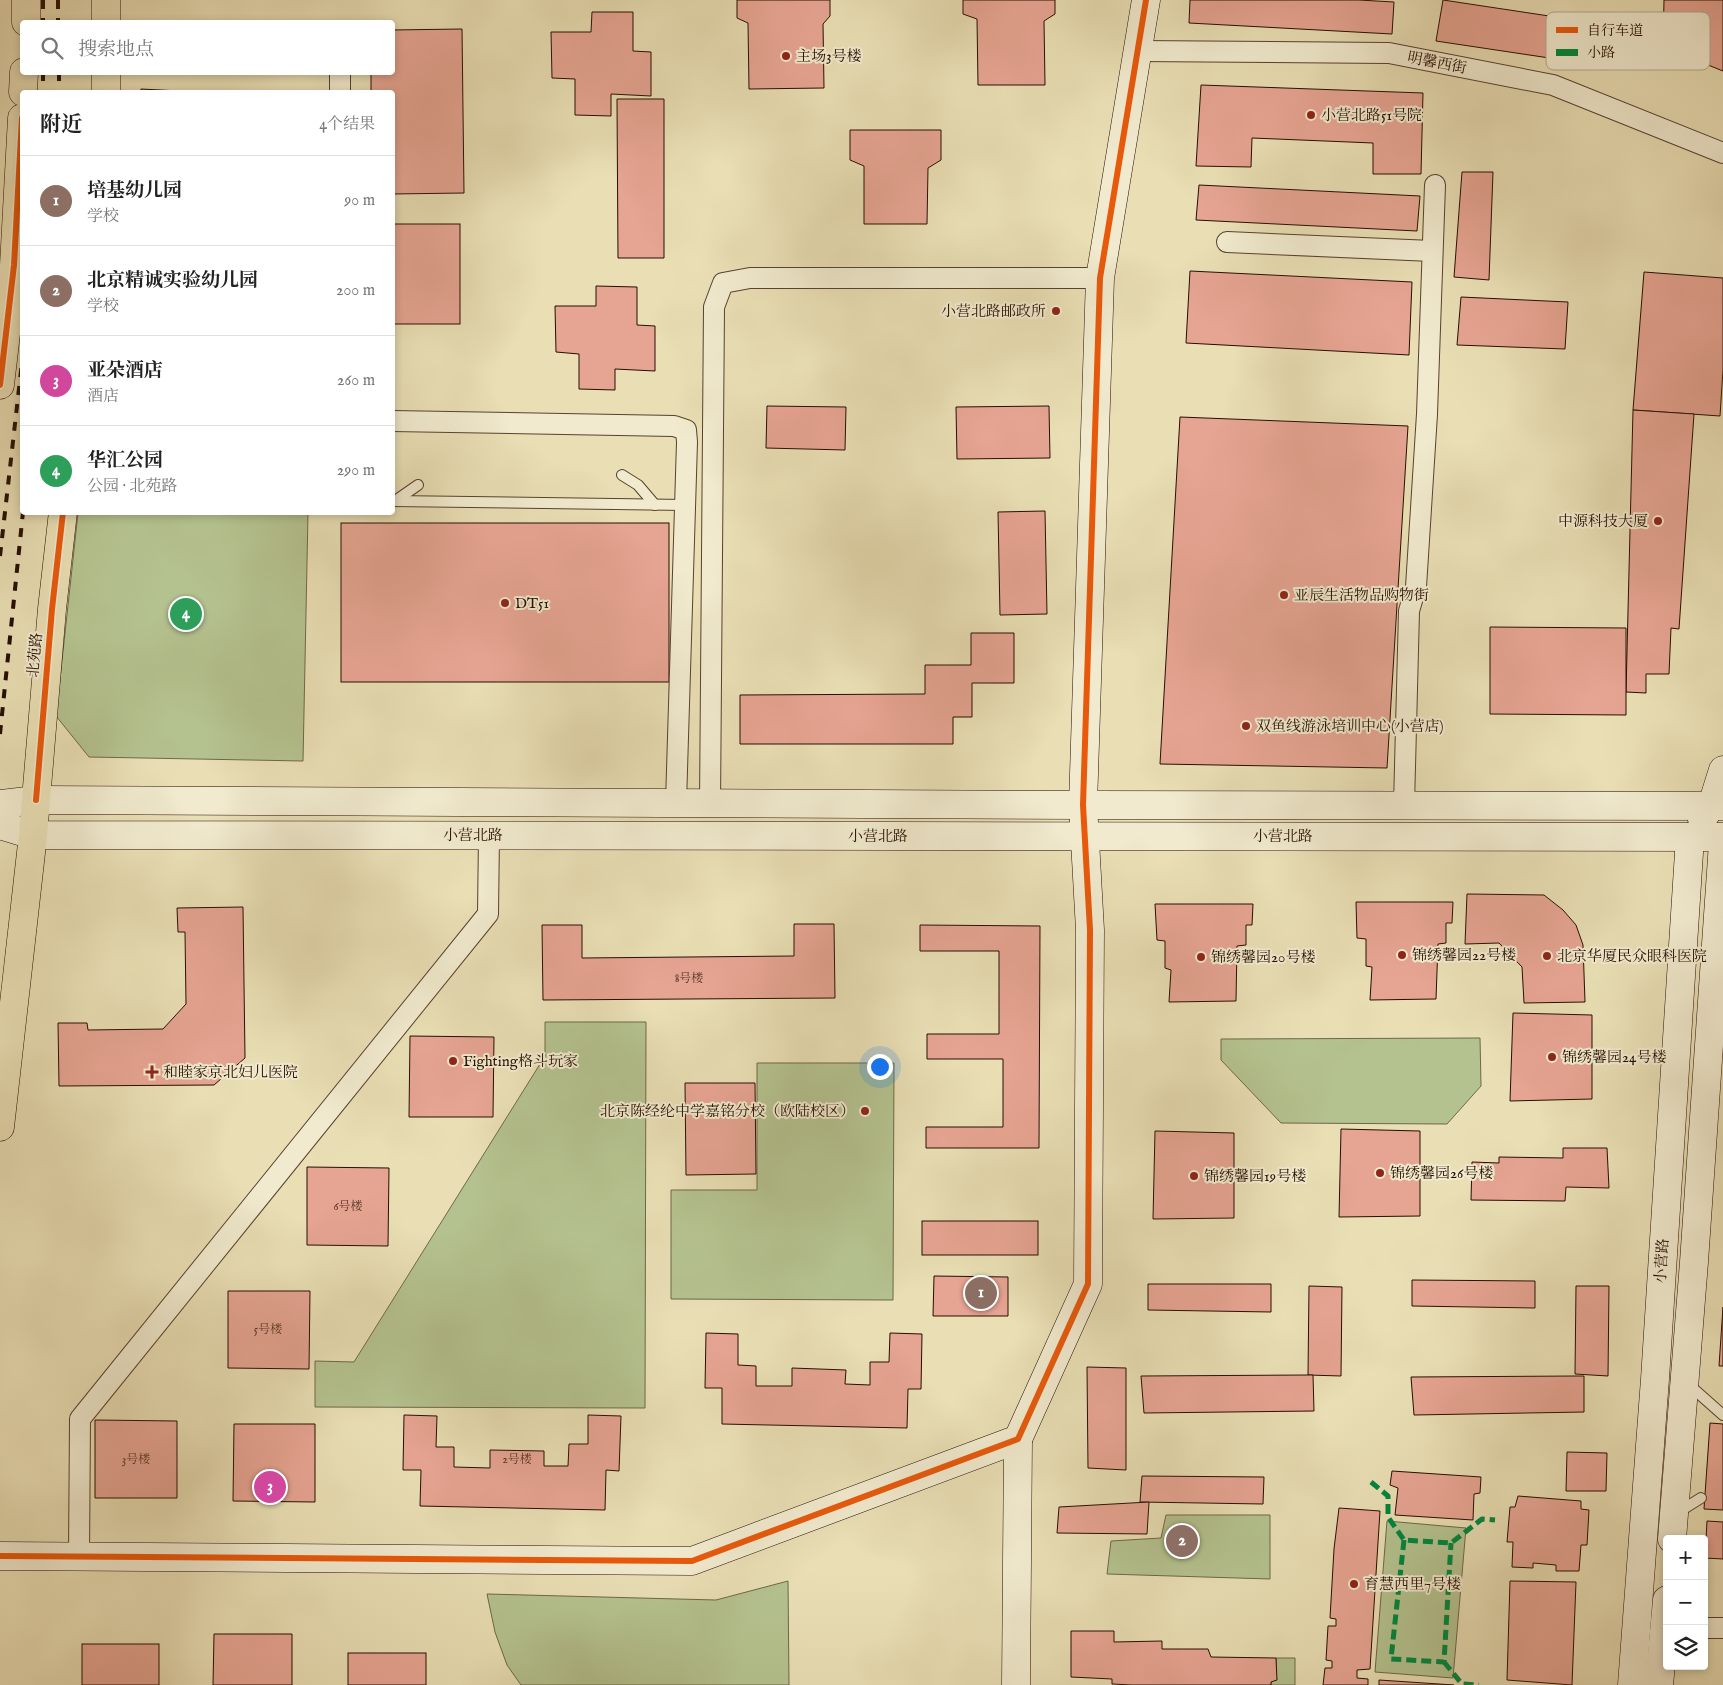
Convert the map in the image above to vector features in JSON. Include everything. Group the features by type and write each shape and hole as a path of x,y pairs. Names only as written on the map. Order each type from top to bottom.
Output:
{"main road":[{"path":"26,0 26,20"},
{"path":"106,0 106,20"},
{"path":"23,90 24,75"},
{"path":"106,75 106,90"},
{"path":"0,385 14,265 9,198 20,130"},
{"name":"北苑路","path":"0,1127 33,835 52,609 63,515"}],"street":[{"path":"1016,1685 1018,1439 1088,1284 1090,930 1084,806 1100,278 1146,0"},
{"name":"明馨西街","path":"1137,51 1389,53 1553,85 1723,153"},
{"path":"340,75 340,90"},
{"path":"1404,806 1409,611 1416,587 1427,414 1435,185"},
{"path":"1227,242 1432,251"},
{"path":"710,804 714,307 723,283 750,278 1100,278"},
{"path":"395,421 674,426 686,430 676,803"},
{"path":"1723,770 1717,806 1723,837"},
{"name":"小营北路","path":"0,804 36,800 1084,806 1717,806"},
{"path":"1690,837 1717,806"},
{"name":"小营北路","path":"0,825 33,835 1723,837"},
{"path":"79,1557 80,1419 488,914 489,836"},
{"name":"小营路","path":"1632,1685 1655,1379 1690,837"},
{"path":"1673,1527 1723,842"},
{"path":"0,1556 692,1560 1018,1439"},
{"path":"1659,1685 1665,1625"},
{"path":"1708,1628 1723,1628"}],"lane":[{"path":"622,476 638,486 655,505"},
{"path":"395,500 418,485"},
{"path":"395,501 685,506"},
{"path":"1685,1381 1723,1415"},
{"path":"1673,1527 1702,1498"}],"green space":[{"path":"78,515 308,515 303,761 89,757 56,716"},
{"path":"545,1022 646,1022 645,1408 315,1407 315,1361 354,1362 545,1056"},
{"path":"1480,1038 1481,1086 1447,1124 1281,1123 1221,1060 1221,1039"},
{"path":"757,1063 894,1063 893,1300 671,1299 671,1190 757,1190"},
{"path":"1166,1515 1270,1515 1270,1579 1107,1574 1111,1541 1161,1538"},
{"path":"1387,1521 1466,1528 1453,1678 1375,1672"},
{"path":"788,1581 789,1685 521,1685 507,1665 495,1632 487,1594 716,1600"},
{"path":"1276,1658 1295,1658 1295,1685 1271,1685 1271,1682 1276,1679"}],"building":[{"name":"主场3号楼","path":"737,0 830,0 830,16 823,24 824,88 749,89 748,23 737,18"},
{"path":"963,0 1055,0 1055,14 1044,21 1045,85 978,85 977,19 963,14"},
{"path":"1190,0 1359,0 1394,2 1392,34 1189,23"},
{"path":"1443,0 1546,16 1546,58 1436,41"},
{"path":"1664,0 1723,0 1723,71 1710,66 1710,12 1664,12"},
{"path":"592,12 633,12 633,51 651,52 651,96 611,94 611,116 575,115 575,79 552,78 551,32 591,32"},
{"path":"462,29 464,193 395,194 395,90 371,90 371,75 395,75 395,30"},
{"name":"小营北路51号院","path":"1201,85 1423,93 1421,174 1373,174 1373,143 1252,138 1251,167 1196,166"},
{"path":"617,99 664,99 664,258 618,258"},
{"path":"850,130 941,130 941,160 928,168 927,224 864,224 864,166 850,160"},
{"path":"1462,172 1493,172 1489,280 1454,277"},
{"path":"1199,185 1420,196 1417,231 1196,220"},
{"path":"395,224 460,224 460,324 395,324"},
{"path":"1190,271 1412,282 1409,355 1186,343"},
{"path":"1644,272 1723,278 1723,370 1720,416 1633,410"},
{"path":"596,286 637,287 637,325 655,326 655,371 615,369 615,390 579,389 579,354 556,352 555,306 596,306"},
{"path":"1461,297 1568,302 1565,349 1457,345"},
{"path":"767,406 846,407 845,450 766,448"},
{"path":"1049,406 1050,458 957,459 956,407"},
{"name":"中源科技大厦","path":"1633,410 1694,414 1679,629 1671,628 1669,674 1646,674 1646,693 1626,692"},
{"name":"亚辰生活物品购物街","path":"1180,417 1408,426 1387,768 1160,764"},
{"path":"1045,511 1047,614 1000,615 998,512"},
{"name":"DT51","path":"341,523 669,523 669,682 341,682"},
{"path":"1490,627 1626,628 1626,715 1490,714"},
{"path":"971,633 1014,633 1014,683 972,683 972,717 953,717 953,744 740,744 740,695 925,694 925,665 971,665"},
{"name":"北京华厦民众眼科医院","path":"1467,894 1544,895 1563,910 1576,925 1583,945 1585,1002 1524,1003 1522,967 1499,943 1465,944"},
{"name":"锦绣馨园22号楼","path":"1356,902 1453,902 1452,923 1446,923 1446,943 1438,944 1436,999 1370,1000 1372,967 1366,966 1366,939 1357,938"},
{"name":"锦绣馨园20号楼","path":"1155,904 1253,904 1252,925 1246,925 1246,945 1237,946 1236,1001 1169,1002 1171,970 1165,968 1165,941 1157,940"},
{"path":"243,907 245,1058 214,1085 59,1086 58,1023 87,1023 88,1030 163,1029 186,1004 185,932 178,932 177,908"},
{"path":"794,924 834,924 835,998 543,1000 542,925 582,925 582,958 794,956"},
{"path":"920,925 1040,926 1039,1148 926,1148 926,1127 1003,1127 1003,1059 927,1059 927,1034 999,1034 999,951 920,951"},
{"name":"锦绣馨园24号楼","path":"1513,1013 1592,1015 1592,1099 1510,1101"},
{"path":"410,1036 494,1037 493,1117 409,1117"},
{"path":"685,1083 755,1083 756,1174 686,1175"},
{"name":"锦绣馨园26号楼","path":"1341,1129 1420,1131 1420,1216 1339,1217"},
{"name":"锦绣馨园19号楼","path":"1155,1131 1234,1133 1234,1218 1153,1219"},
{"path":"1563,1148 1607,1148 1609,1188 1566,1187 1565,1201 1471,1200 1472,1162 1499,1163 1499,1157 1563,1158"},
{"path":"307,1167 389,1168 388,1246 307,1245"},
{"path":"922,1221 1038,1221 1038,1255 922,1255"},
{"path":"934,1276 1008,1277 1008,1316 933,1316"},
{"path":"1412,1280 1535,1281 1535,1308 1412,1306"},
{"path":"1148,1284 1271,1284 1271,1312 1148,1310"},
{"path":"1309,1286 1342,1287 1341,1376 1308,1375"},
{"path":"1576,1286 1609,1286 1608,1376 1575,1374"},
{"path":"228,1291 310,1291 309,1369 228,1368"},
{"path":"1723,1307 1723,1366 1719,1366"},
{"path":"706,1333 738,1334 738,1365 756,1366 756,1386 792,1386 792,1368 846,1370 845,1384 870,1385 870,1362 889,1362 890,1333 922,1334 921,1389 908,1389 907,1428 722,1424 722,1388 705,1388"},
{"path":"1087,1367 1126,1368 1126,1470 1088,1468"},
{"path":"1313,1375 1314,1411 1144,1413 1141,1376"},
{"path":"1584,1376 1584,1412 1414,1415 1411,1377"},
{"path":"404,1415 437,1416 436,1447 454,1447 454,1467 490,1468 490,1450 544,1451 544,1466 568,1466 569,1444 588,1444 588,1415 621,1416 619,1471 606,1470 605,1510 420,1506 421,1470 403,1470"},
{"path":"95,1420 177,1421 177,1498 95,1498"},
{"path":"1710,1423 1723,1424 1723,1510 1704,1509"},
{"path":"234,1424 315,1424 315,1502 233,1501"},
{"path":"1567,1452 1607,1453 1606,1491 1566,1491"},
{"path":"1392,1471 1481,1477 1480,1493 1474,1494 1473,1520 1395,1515 1398,1488 1390,1485"},
{"path":"1142,1476 1264,1477 1263,1504 1140,1502"},
{"path":"1518,1496 1581,1501 1581,1509 1589,1510 1587,1545 1581,1545 1579,1571 1556,1571 1556,1565 1533,1563 1533,1568 1512,1567 1513,1542 1507,1542 1510,1507 1515,1507"},
{"path":"1149,1502 1147,1534 1057,1533 1059,1507"},
{"name":"育慧西里7号楼","path":"1339,1508 1380,1511 1370,1669 1357,1670 1357,1678 1368,1679 1368,1685 1323,1685 1325,1668 1332,1668 1332,1661 1326,1660 1328,1626 1336,1626 1336,1619 1330,1618 1334,1549"},
{"path":"1707,1521 1723,1522 1723,1559 1708,1558 1708,1535 1706,1535"},
{"path":"1510,1581 1576,1582 1572,1685 1507,1680"},
{"path":"1071,1631 1114,1631 1114,1642 1162,1641 1162,1649 1208,1649 1211,1657 1276,1658 1277,1680 1271,1682 1271,1685 1132,1685 1112,1684 1112,1679 1071,1677"},
{"path":"214,1634 292,1634 292,1685 213,1685"},
{"path":"82,1644 159,1644 159,1685 82,1685"},
{"path":"348,1653 426,1653 426,1685 348,1685"},
{"path":"1379,1680 1454,1685 1379,1685"}],"railway":[{"path":"43,0 43,20"},
{"path":"58,0 58,20"},
{"path":"43,75 43,90"},
{"path":"59,75 59,90"},
{"path":"0,556 20,380"},
{"path":"0,734 23,515"}],"marked path":[{"path":"1371,1482 1388,1496 1388,1517 1404,1540 1451,1543 1482,1519 1495,1520"},
{"path":"1404,1540 1391,1659 1444,1662 1451,1543"},
{"path":"1444,1662 1462,1684 1479,1685"}],"cycle path":[{"path":"0,1556 692,1561 1018,1439 1088,1284 1090,930 1083,805 1100,278 1146,0"},
{"path":"0,385 14,265 20,155"},
{"path":"36,800 52,609 63,515"}],"place":[{"name":"主场3号楼","path":"786,56"},
{"name":"小营北路51号院","path":"1311,115"},
{"name":"小营北路邮政所","path":"1056,311"},
{"name":"中源科技大厦","path":"1658,521"},
{"name":"亚辰生活物品购物街","path":"1284,595"},
{"name":"DT51","path":"505,603"},
{"name":"华汇公园","path":"186,614"},
{"name":"双鱼线游泳培训中心(小营店)","path":"1246,726"},
{"name":"锦绣馨园22号楼","path":"1402,955"},
{"name":"北京华厦民众眼科医院","path":"1547,956"},
{"name":"锦绣馨园20号楼","path":"1201,957"},
{"name":"锦绣馨园24号楼","path":"1552,1057"},
{"name":"Fighting格斗玩家","path":"453,1061"},
{"name":"和睦家京北妇儿医院","path":"152,1072"},
{"name":"北京陈经纶中学嘉铭分校（欧陆校区）","path":"865,1111"},
{"name":"锦绣馨园26号楼","path":"1380,1173"},
{"name":"锦绣馨园19号楼","path":"1194,1176"},
{"name":"培基幼儿园","path":"981,1293"},
{"name":"亚朵酒店","path":"270,1487"},
{"name":"北京精诚实验幼儿园","path":"1182,1541"},
{"name":"育慧西里7号楼","path":"1354,1584"}]}
